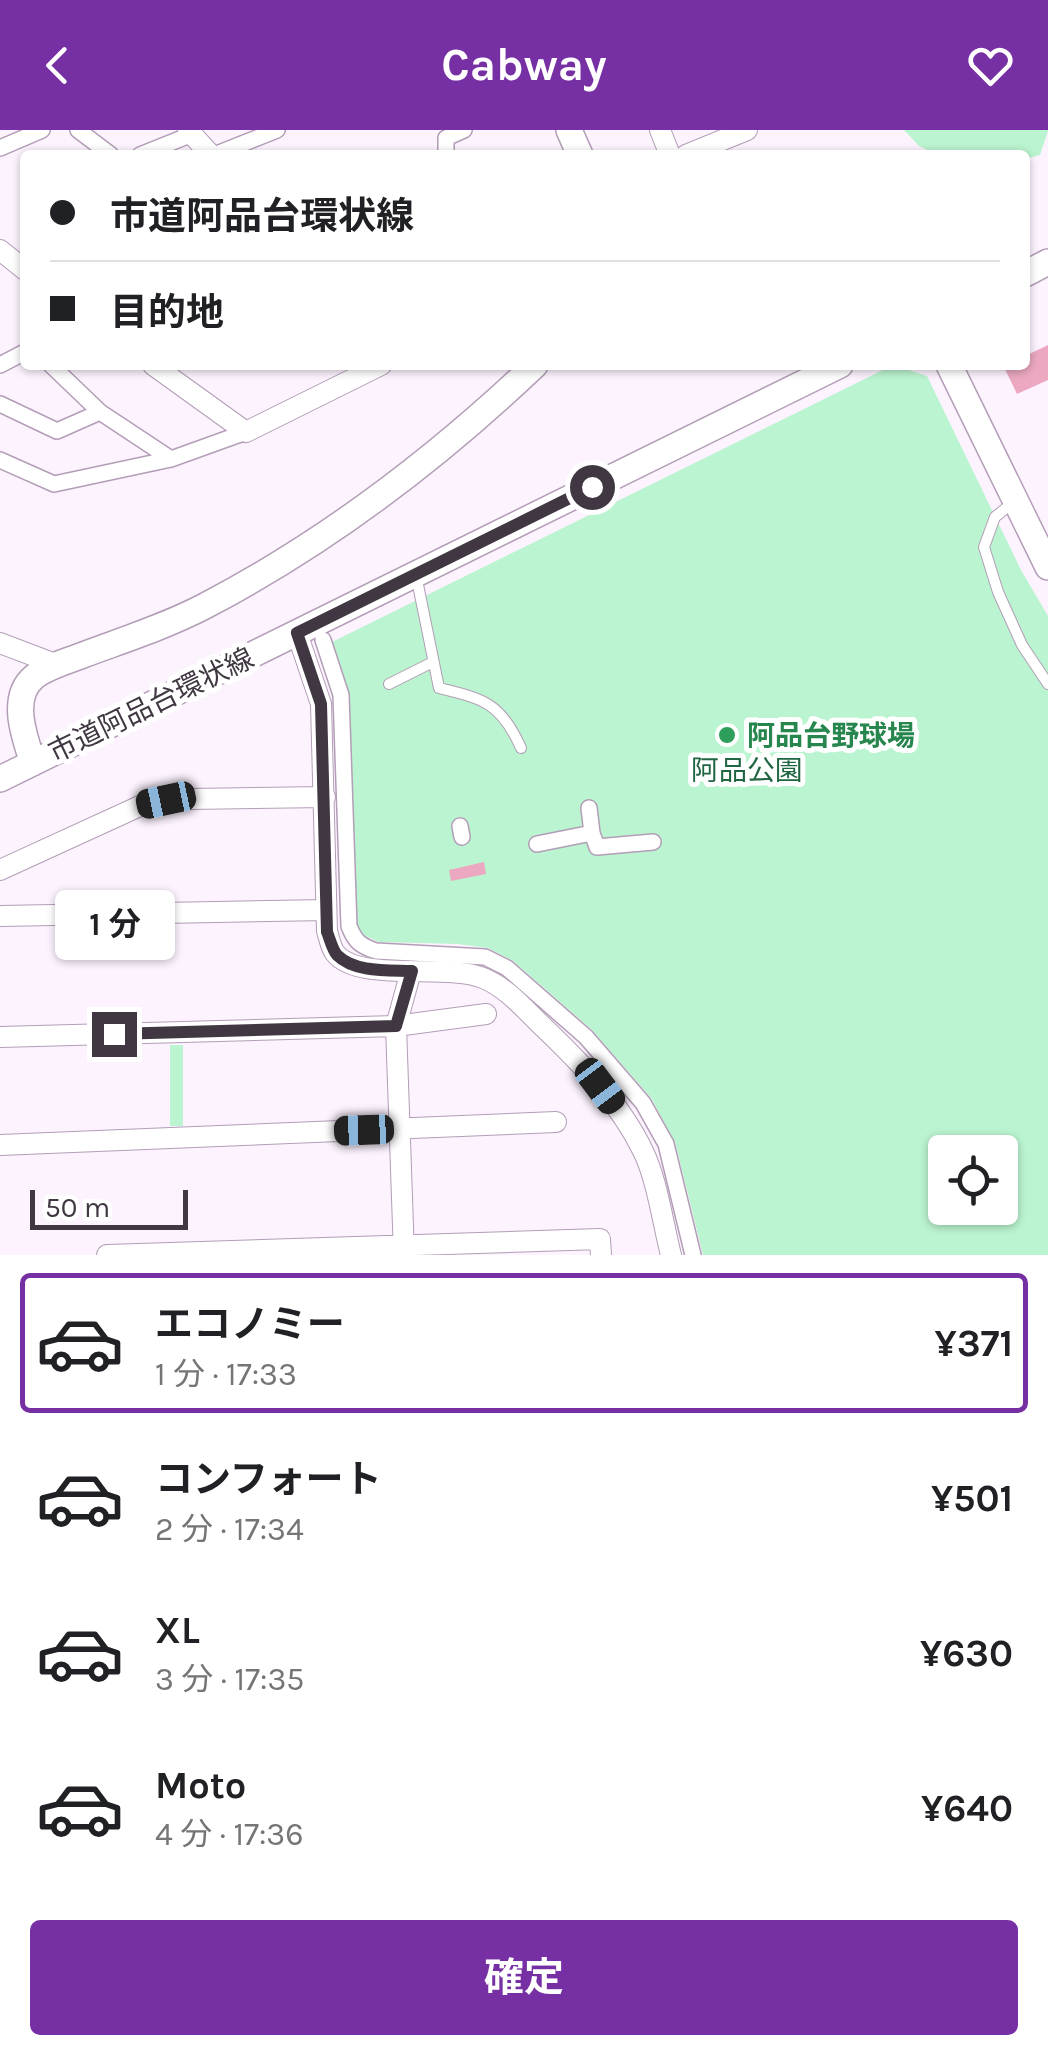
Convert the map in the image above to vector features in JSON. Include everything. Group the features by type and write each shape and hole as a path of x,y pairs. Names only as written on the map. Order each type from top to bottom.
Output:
{"street":[{"path":"0,148 42,130"},
{"path":"78,130 104,150"},
{"path":"225,150 277,130"},
{"path":"446,150 446,138 464,130"},
{"path":"698,150 747,130"},
{"path":"151,150 189,132 207,150"},
{"path":"0,250 20,266"},
{"path":"56,370 100,412 171,460"},
{"path":"161,370 246,432"},
{"path":"0,460 54,484 171,460 246,432 370,370"},
{"path":"34,763 21,715 23,692 34,677 178,620 298,551 446,446 529,370"},
{"name":"市道阿品台環状線","path":"0,780 830,370"},
{"path":"951,370 1048,568"},
{"path":"0,404 57,430 100,412"},
{"path":"297,633 321,704 327,932 335,954 350,964 372,969 479,976 514,998 571,1053 623,1118 645,1154 670,1255"},
{"path":"322,640 341,694 350,926 354,940 376,951 485,957 507,968 586,1038 644,1104 666,1144 693,1255"},
{"path":"0,644 58,665"},
{"path":"0,870 142,805 188,799 325,798"},
{"path":"589,808 598,847 652,842"},
{"path":"537,844 592,833"},
{"path":"1,913 326,910"},
{"path":"404,1250 396,1026 412,971"},
{"path":"0,1037 396,1026 486,1014"},
{"path":"0,1145 556,1122"},
{"path":"107,1255 404,1250 600,1239 601,1255"}],"lane":[{"path":"1015,501 995,517 984,548 998,592 1022,645 1048,684"},
{"path":"416,574 439,688 485,700 502,716 522,748"},
{"path":"389,684 433,662"}],"green space":[{"path":"904,130 1048,130 1040,155 1030,158 1030,150 927,150"},
{"name":"阿品公園","path":"883,370 908,370 927,376 1021,570 1048,616 1048,1255 703,1255 675,1142 651,1098 592,1030 513,961 488,948 379,942 363,935 355,924 349,693 332,642"},
{"path":"170,1045 183,1045 183,1126 170,1126"}],"building":[{"path":"1048,345 1048,380 1017,394 1005,370 1030,370 1030,354"},
{"path":"484,862 486,874 451,881 449,870"}],"place":[{"name":"阿品台野球場","path":"727,735"}],"route":[{"path":"114,1034 396,1026 412,971 350,964 335,954 327,932 321,704 297,633 592,487"}]}
